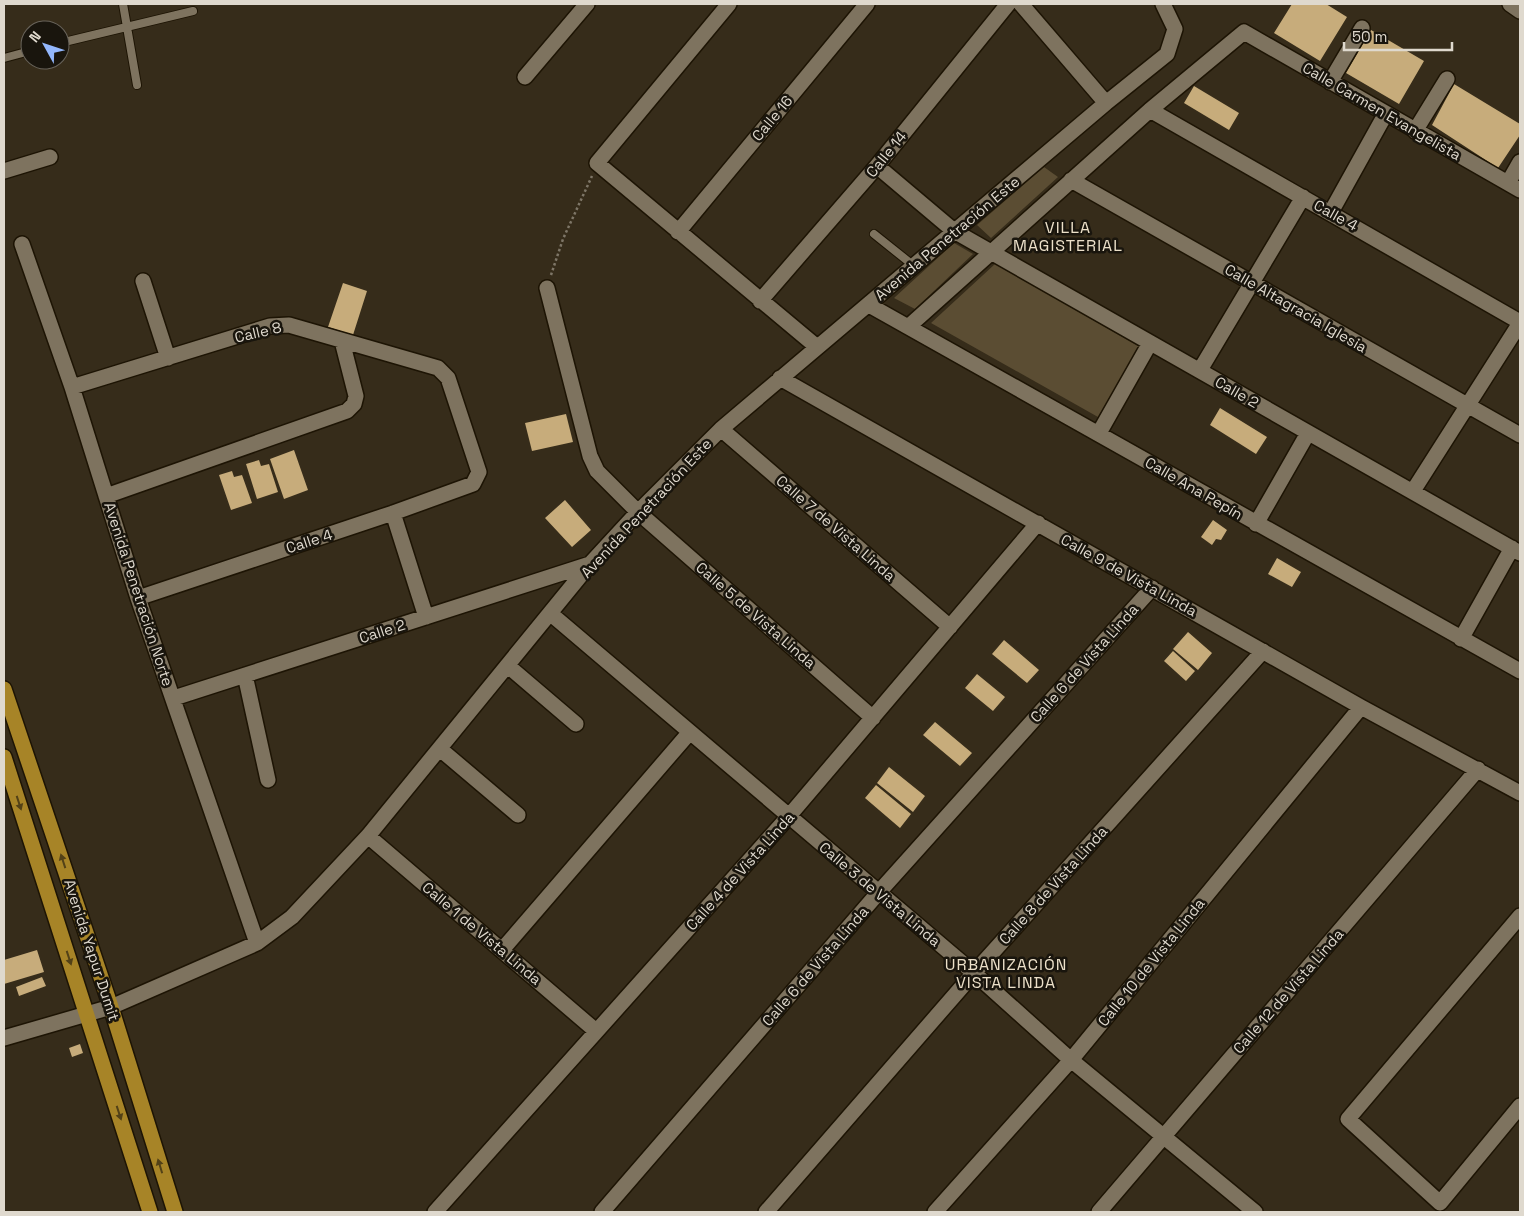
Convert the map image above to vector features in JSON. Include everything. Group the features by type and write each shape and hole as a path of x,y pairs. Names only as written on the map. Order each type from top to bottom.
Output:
{"main road":[{"name":"Avenida Yapur Dumit","path":"4,689 111,1007 174,1212"},
{"name":"Avenida Yapur Dumit","path":"4,757 150,1212"}],"street":[{"path":"525,77 587,4"},
{"path":"729,4 597,163 817,347"},
{"name":"Calle 16","path":"678,232 867,4"},
{"name":"Calle 14","path":"760,301 877,166 1008,4"},
{"path":"1021,4 1106,103"},
{"name":"Avenida Penetración Este","path":"4,1038 111,1007 256,943 292,917 368,836 590,564 638,512 721,429 1166,54 1174,37 1175,29 1163,4"},
{"path":"1510,4 1520,11"},
{"path":"1330,82 1362,28"},
{"name":"Calle Carmen Evangelista","path":"1150,110 1244,32 1514,186"},
{"path":"1415,131 1446,79"},
{"path":"908,327 1150,110"},
{"name":"Calle 4","path":"1150,110 1520,322"},
{"path":"1331,212 1385,114"},
{"path":"4,171 50,156"},
{"path":"1514,186 1520,162"},
{"name":"Calle 2","path":"877,166 954,231 1516,550"},
{"name":"Calle Altagracia Iglesia","path":"1071,180 1520,435"},
{"path":"1200,370 1303,197"},
{"name":"Avenida Penetración Norte","path":"22,244 72,387 138,598 174,698 256,943"},
{"path":"143,281 168,358"},
{"name":"Calle 5 de Vista Linda","path":"546,288 592,463 597,470 638,512 873,718"},
{"name":"Calle Ana Pepín","path":"869,304 1100,433 1256,524 1520,671"},
{"path":"1413,492 1520,322"},
{"name":"Calle 8","path":"72,387 281,324 438,368 448,378 479,472 477,478"},
{"path":"106,496 347,410 354,404 356,396 342,341"},
{"path":"1100,433 1150,343"},
{"name":"Calle 9 de Vista Linda","path":"780,378 1360,707 1520,793"},
{"name":"Calle 7 de Vista Linda","path":"721,429 950,627"},
{"path":"1256,524 1308,433"},
{"name":"Calle 4","path":"138,598 393,514 473,484 477,478"},
{"path":"393,514 426,617"},
{"name":"Calle 4 de Vista Linda","path":"435,1212 789,816 1038,523"},
{"path":"1462,639 1516,550"},
{"name":"Calle 2","path":"174,698 590,564"},
{"name":"Calle 6 de Vista Linda","path":"602,1212 879,892 1152,588"},
{"name":"Calle 3 de Vista Linda","path":"551,614 974,973 1071,1060 1255,1212"},
{"name":"Calle 8 de Vista Linda","path":"766,1212 974,973 1263,651"},
{"path":"508,666 576,724"},
{"path":"244,675 268,780"},
{"name":"Calle 10 de Vista Linda","path":"935,1212 1071,1060 1360,707"},
{"path":"502,950 690,732"},
{"path":"440,749 518,815"},
{"name":"Calle 12 de Vista Linda","path":"1099,1212 1478,770"},
{"name":"Calle 1 de Vista Linda","path":"368,836 596,1031"},
{"path":"1520,916 1348,1119 1440,1203 1520,1106"}],"lane":[{"path":"123,4 137,85"},
{"path":"70,41 193,11"},
{"path":"4,58 20,54"},
{"path":"874,234 914,266"}],"path":[{"path":"546,288 563,238 597,163"}],"shaded area":[{"path":"1044,167 1058,177 991,238 977,225"},
{"path":"954,243 973,254 915,309 894,298"},
{"path":"995,264 1140,347 1098,417 931,323"}],"building":[{"path":"1292,4 1326,4 1347,17 1320,61 1274,33"},
{"path":"1371,30 1424,61 1399,104 1346,73"},
{"path":"1454,84 1520,124 1520,135 1498,168 1432,125"},
{"path":"1194,86 1239,113 1229,130 1184,103"},
{"path":"343,283 367,291 353,335 328,327"},
{"path":"1220,408 1267,437 1256,454 1210,425"},
{"path":"566,414 573,442 532,451 525,423"},
{"path":"294,450 308,490 284,499 270,459"},
{"path":"259,460 261,466 269,464 278,492 257,499 246,464"},
{"path":"232,471 234,477 242,475 252,503 231,510 219,475"},
{"path":"565,500 591,530 572,547 545,518"},
{"path":"1213,520 1227,530 1221,540 1216,539 1212,545 1201,537"},
{"path":"1277,558 1301,572 1292,587 1268,574"},
{"path":"1188,632 1212,653 1198,670 1173,649"},
{"path":"1004,640 1039,670 1027,683 992,654"},
{"path":"1173,651 1195,671 1186,681 1164,661"},
{"path":"977,674 1005,697 993,711 965,688"},
{"path":"935,722 972,753 960,766 923,735"},
{"path":"889,767 925,796 913,812 877,783"},
{"path":"876,785 911,814 900,828 865,798"},
{"path":"37,950 44,972 4,984 4,960"},
{"path":"42,977 46,986 19,996 16,987"},
{"path":"80,1044 83,1053 72,1057 69,1048"}],"district":[{"name":"VILLA MAGISTERIAL","path":"1068,236"},
{"name":"URBANIZACIÓN VISTA LINDA","path":"1006,973"}]}
